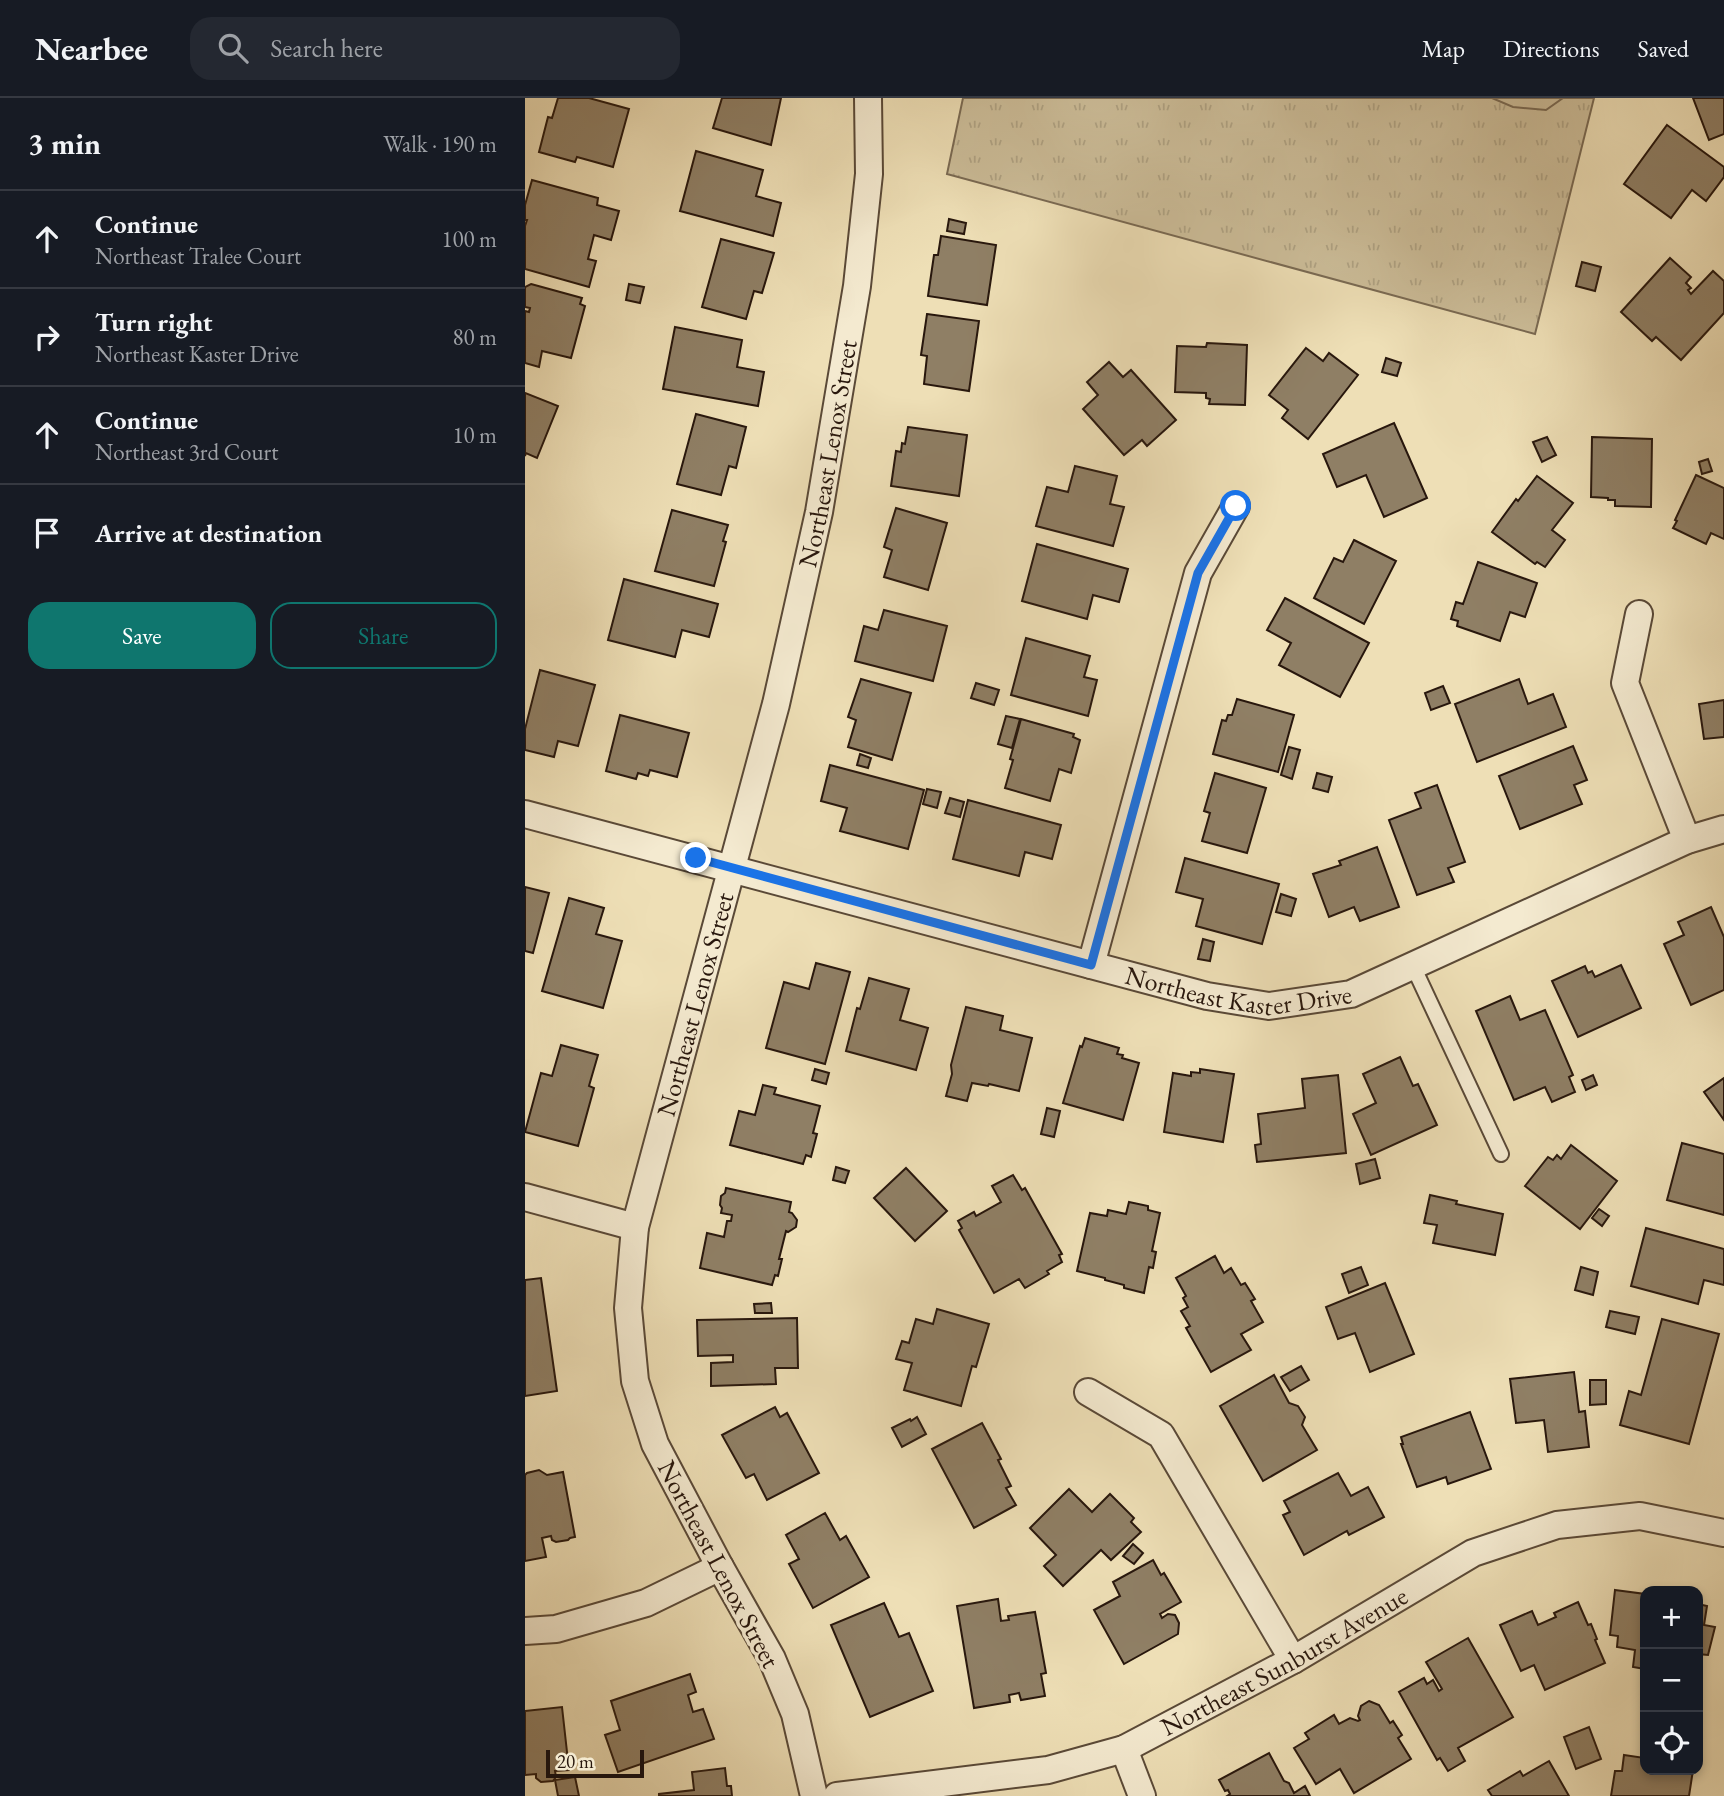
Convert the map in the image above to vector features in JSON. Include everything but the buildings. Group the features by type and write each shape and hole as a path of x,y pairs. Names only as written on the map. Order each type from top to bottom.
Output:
{"street":[{"name":"Northeast Lenox Street","path":"814,1796 795,1714 772,1659 655,1444 635,1381 628,1308 635,1227 776,704 819,512 857,286 869,174 868,98"},
{"path":"1091,965 1198,573 1236,506"},
{"path":"1639,614 1625,682 1687,840"},
{"name":"Northeast Kaster Drive","path":"525,814 1207,996 1269,1006 1351,994 1687,840 1724,829"},
{"path":"525,1197 635,1227"},
{"path":"1089,1392 1161,1435 1293,1660"},
{"name":"Northeast Sunburst Avenue","path":"837,1796 1048,1770 1124,1749 1293,1660 1473,1553 1557,1525 1640,1517 1724,1533"},
{"path":"525,1631 556,1629 646,1603 720,1567"},
{"path":"1124,1749 1142,1796"}],"lane":[{"path":"1413,966 1501,1154"}],"green space":[{"path":"963,98 1594,98 1535,334 947,174"},
{"path":"1492,98 1563,98 1546,110 1513,107"}],"route":[{"path":"696,858 1091,965 1198,573 1236,506"}]}
